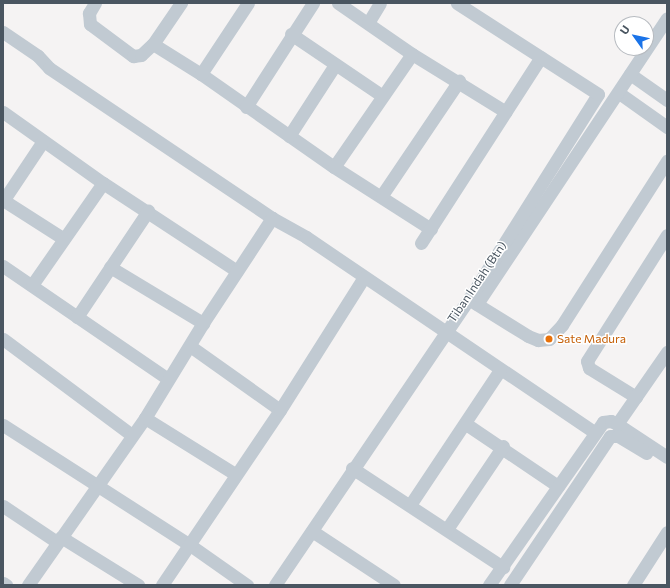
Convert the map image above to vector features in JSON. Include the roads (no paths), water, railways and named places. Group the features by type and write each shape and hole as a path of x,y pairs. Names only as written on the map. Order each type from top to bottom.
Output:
{"street":[{"path":"95,3 89,13 90,24 126,53 133,56 141,55 153,44 181,3"},
{"path":"201,74 248,3"},
{"path":"246,107 291,34 313,3"},
{"path":"338,3 368,22 412,54 459,81 506,112"},
{"path":"368,22 380,3"},
{"path":"421,243 541,57 457,3"},
{"path":"667,18 619,93 473,302 528,336 544,339 556,334 667,161"},
{"path":"3,32 38,56 49,68 272,218 306,237 595,433"},
{"path":"291,34 381,95"},
{"path":"153,44 201,74 246,107 334,167 382,195 431,229"},
{"path":"334,167 381,95 412,54"},
{"name":"Tiban Indah (Btn)","path":"276,585 352,468 444,332 473,302 598,94 541,57"},
{"path":"289,136 335,65"},
{"path":"630,74 662,97 647,112"},
{"path":"382,195 459,81"},
{"path":"619,93 667,127"},
{"path":"3,112 104,183 237,271"},
{"path":"43,141 3,200 64,239"},
{"path":"32,285 104,183"},
{"path":"77,317 148,211"},
{"path":"33,583 59,539 145,418 203,323 272,218"},
{"path":"636,397 589,368 587,361 667,234"},
{"path":"3,266 168,379"},
{"path":"110,267 203,323"},
{"path":"162,585 190,545 235,474 280,410 364,277"},
{"path":"3,339 132,435"},
{"path":"190,346 280,410"},
{"path":"617,424 667,352"},
{"path":"410,505 466,424 500,370"},
{"path":"145,418 235,474"},
{"path":"489,585 604,422 611,421 617,424 667,457"},
{"path":"466,424 503,446 558,486"},
{"path":"3,425 97,487 190,545 247,585"},
{"path":"510,585 610,436 618,436 667,466"},
{"path":"447,529 503,446"},
{"path":"352,468 503,566"},
{"path":"3,506 138,585"},
{"path":"312,531 394,585"},
{"path":"633,585 666,537"}],"place":[{"name":"Sate Madura","path":"549,339"}]}
